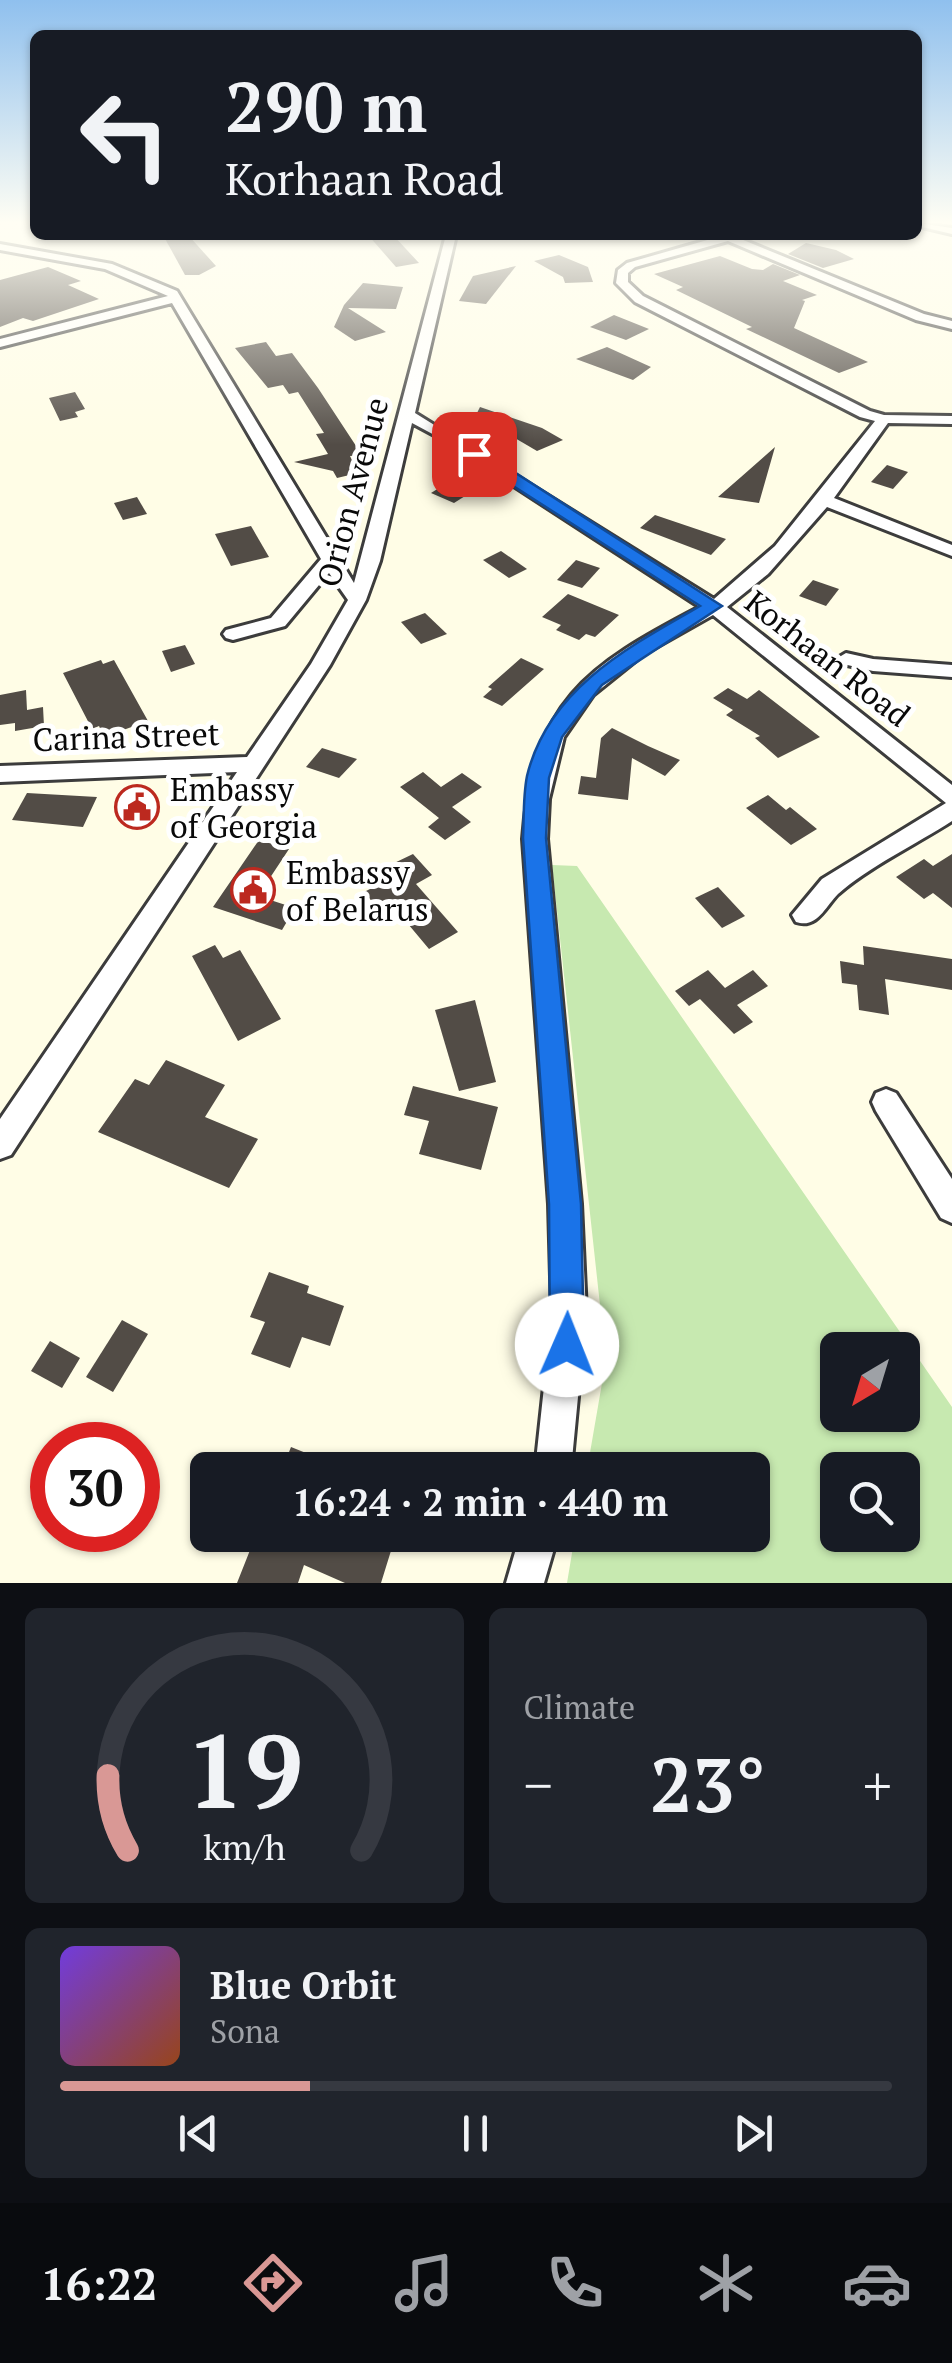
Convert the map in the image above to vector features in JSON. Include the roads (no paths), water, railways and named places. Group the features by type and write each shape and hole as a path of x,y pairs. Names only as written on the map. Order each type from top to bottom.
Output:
{"street":[{"name":"Orion Avenue","path":"0,1145 255,764 357,600 370,562 435,297"},
{"path":"636,297 859,411 884,419 952,420"},
{"path":"872,297 920,317 952,325"},
{"path":"0,342 176,298 357,600"},
{"name":"Korhaan Road","path":"406,414 713,606 952,797"},
{"path":"555,1452 569,1313 565,1204 534,838 538,778 552,735 595,680 749,582 823,499 884,419"},
{"path":"823,499 952,550"},
{"path":"233,634 278,622 330,560"},
{"path":"846,659 952,671"},
{"name":"Carina Street","path":"0,774 255,764"},
{"path":"805,915 831,886 952,810"},
{"path":"886,1102 952,1208"},
{"path":"525,1583 535,1552"}],"place":[{"name":"Embassy of Georgia","path":"137,807"},
{"name":"Embassy of Belarus","path":"253,890"}]}
